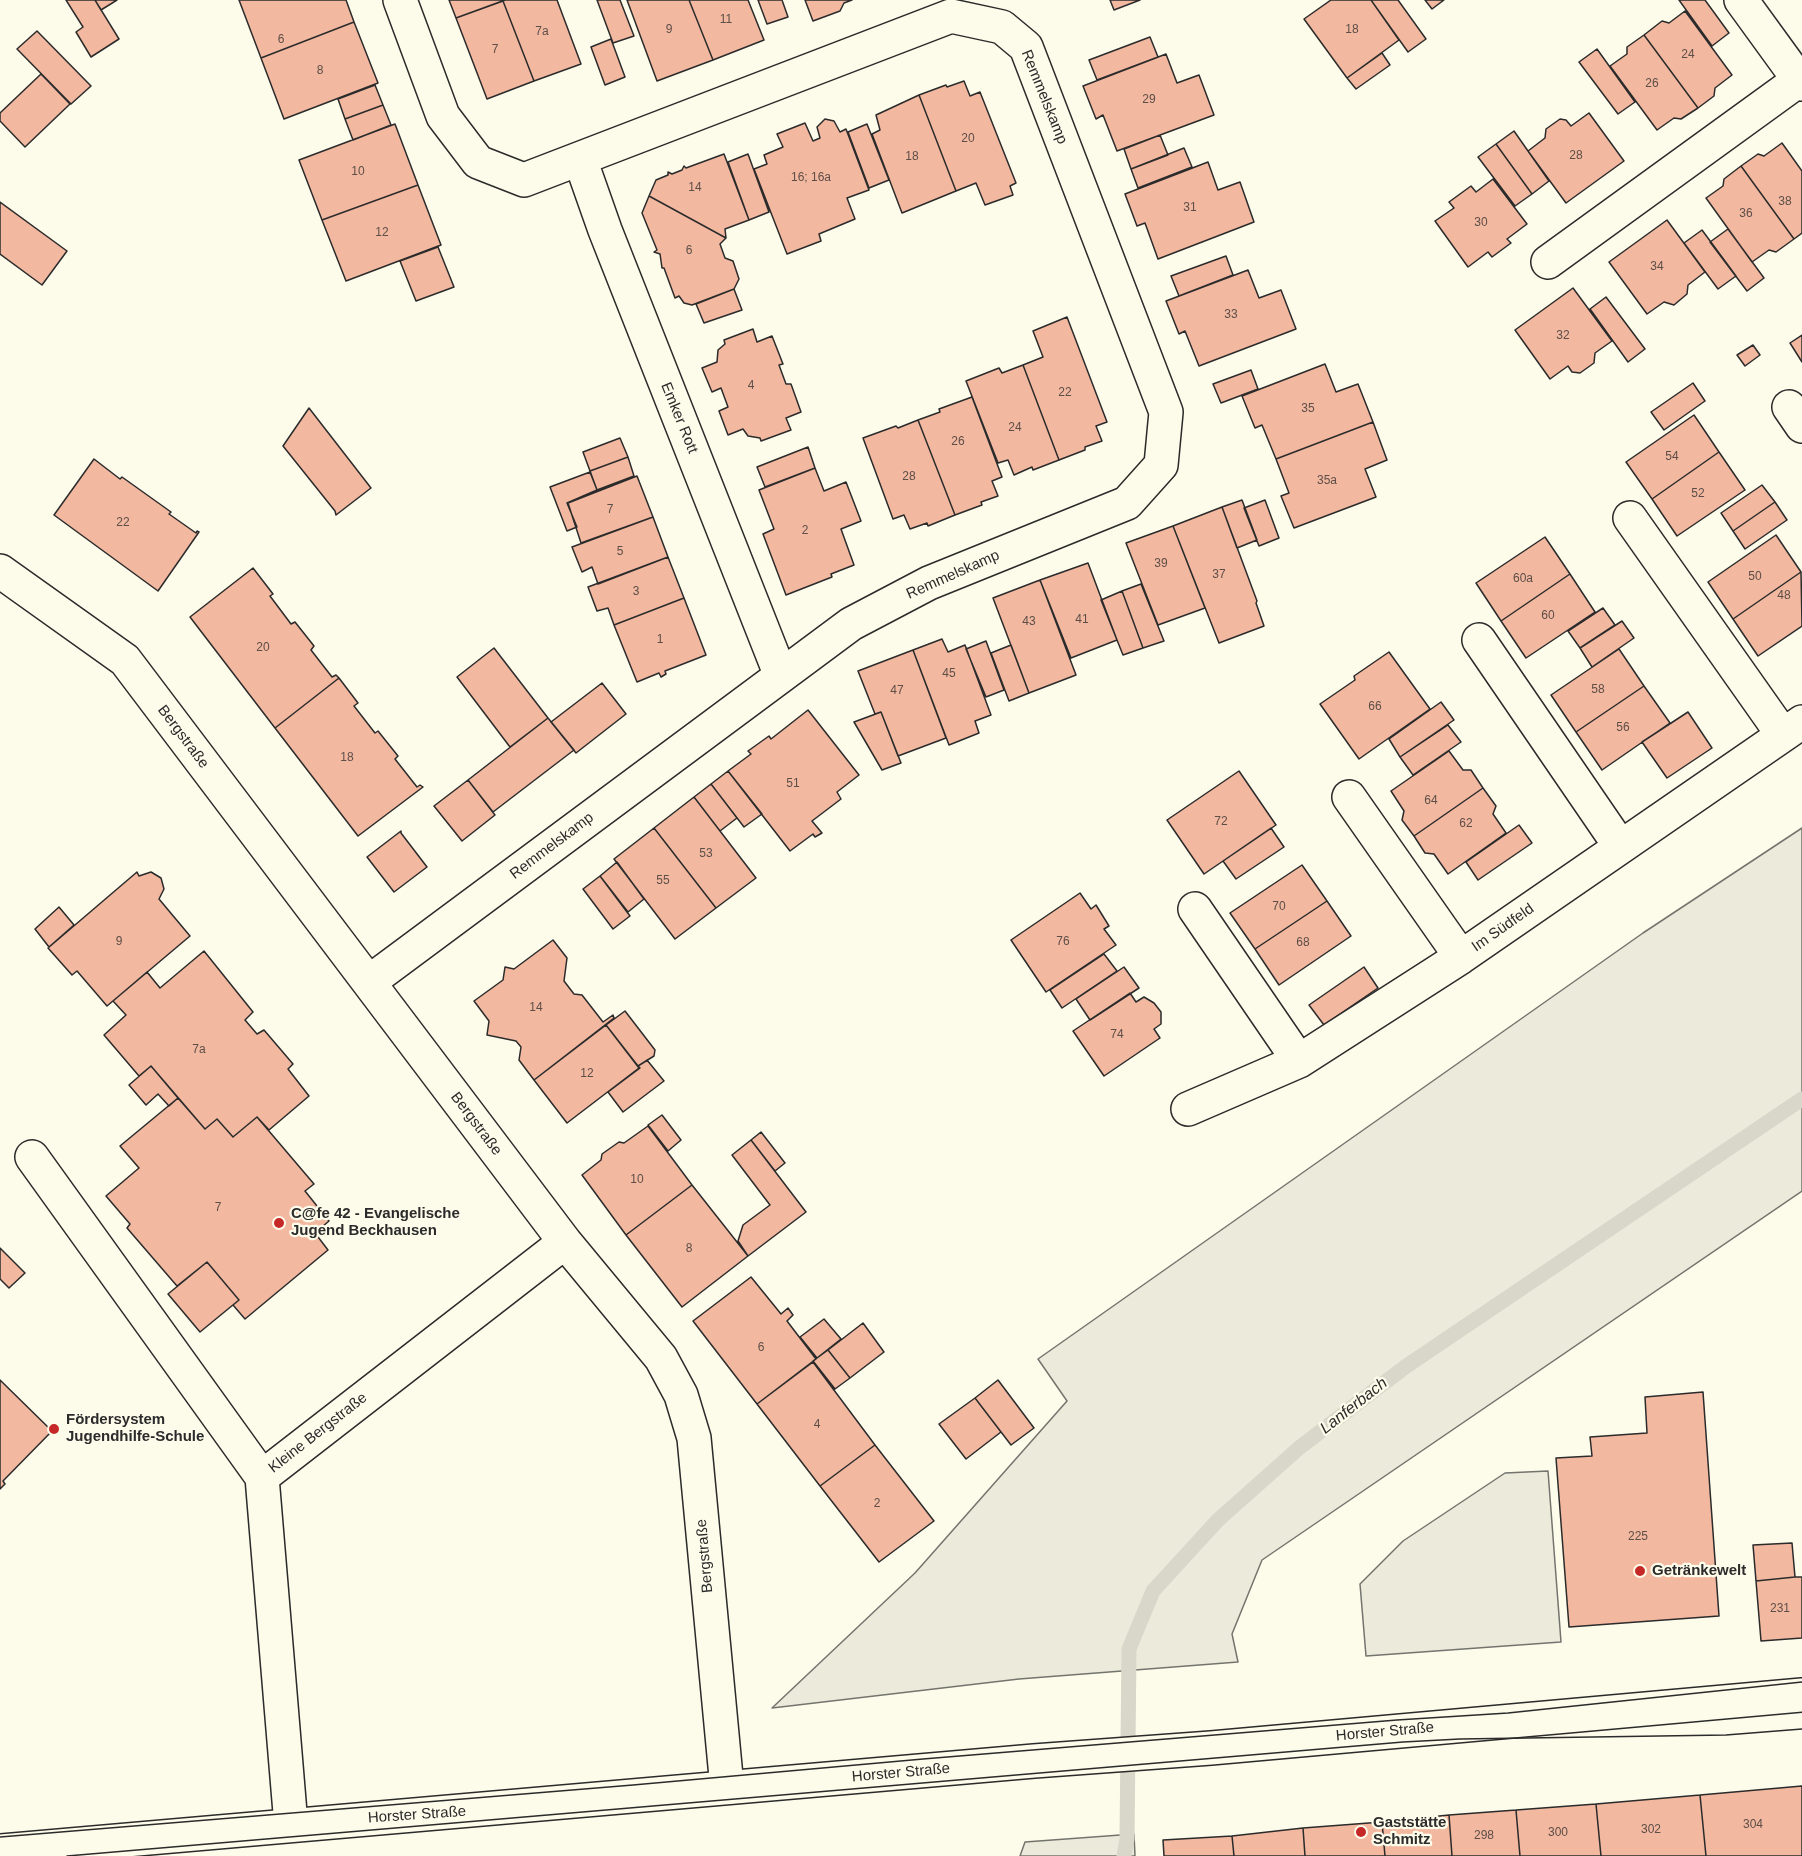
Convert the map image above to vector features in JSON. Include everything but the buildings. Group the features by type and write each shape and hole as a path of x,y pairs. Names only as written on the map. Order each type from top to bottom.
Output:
{"street":[{"name":"Remmelskamp","path":"369,982 851,624 928,583 1127,503 1161,465 1166,412 1026,47 997,14 951,16 524,180 478,162 443,116 400,0"},
{"path":"1548,262 1800,82 1741,0"},
{"name":"Emker Rott","path":"580,159 605,230 781,676"},
{"path":"1630,518 1792,728"},
{"name":"Bergstraße","path":"0,571 125,660 565,1242 661,1358 681,1395 694,1438 726,1777 729,1787"},
{"path":"1479,640 1620,846"},
{"name":"Im Südfeld","path":"1188,1109 1299,1062 1461,957 1792,728"},
{"path":"1349,796 1461,957"},
{"path":"1195,909 1299,1062"},
{"path":"32,1157 262,1477"},
{"name":"Kleine Bergstraße","path":"291,1825 262,1477 565,1242"},
{"name":"Horster Straße","path":"0,1851 1034,1761 1211,1748 1802,1695"}],"shaded area":[{"path":"1802,828 1802,1191 1262,1560 1232,1634 1238,1662 1019,1679 772,1708 915,1573 1067,1401 1038,1359 1643,933"},
{"path":"1548,1471 1561,1642 1366,1656 1360,1584 1403,1541 1505,1473"},
{"path":"1134,1834 1135,1856 1020,1856 1025,1842"}],"waterway":[{"name":"Lanferbach","path":"1124,1856 1127,1839 1129,1649 1153,1591 1218,1520 1299,1448 1405,1367 1802,1099"}],"tram line":[{"path":"0,1837 1397,1720 1508,1713 1802,1682"},
{"path":"67,1856 1403,1742 1726,1735 1802,1729"}],"place":[{"name":"C@fe 42 - Evangelische Jugend Beckhausen","path":"279,1223"},
{"name":"Fördersystem Jugendhilfe-Schule","path":"54,1429"},
{"name":"Getränkewelt","path":"1640,1571"},
{"name":"Gaststätte Schmitz","path":"1361,1832"}]}
